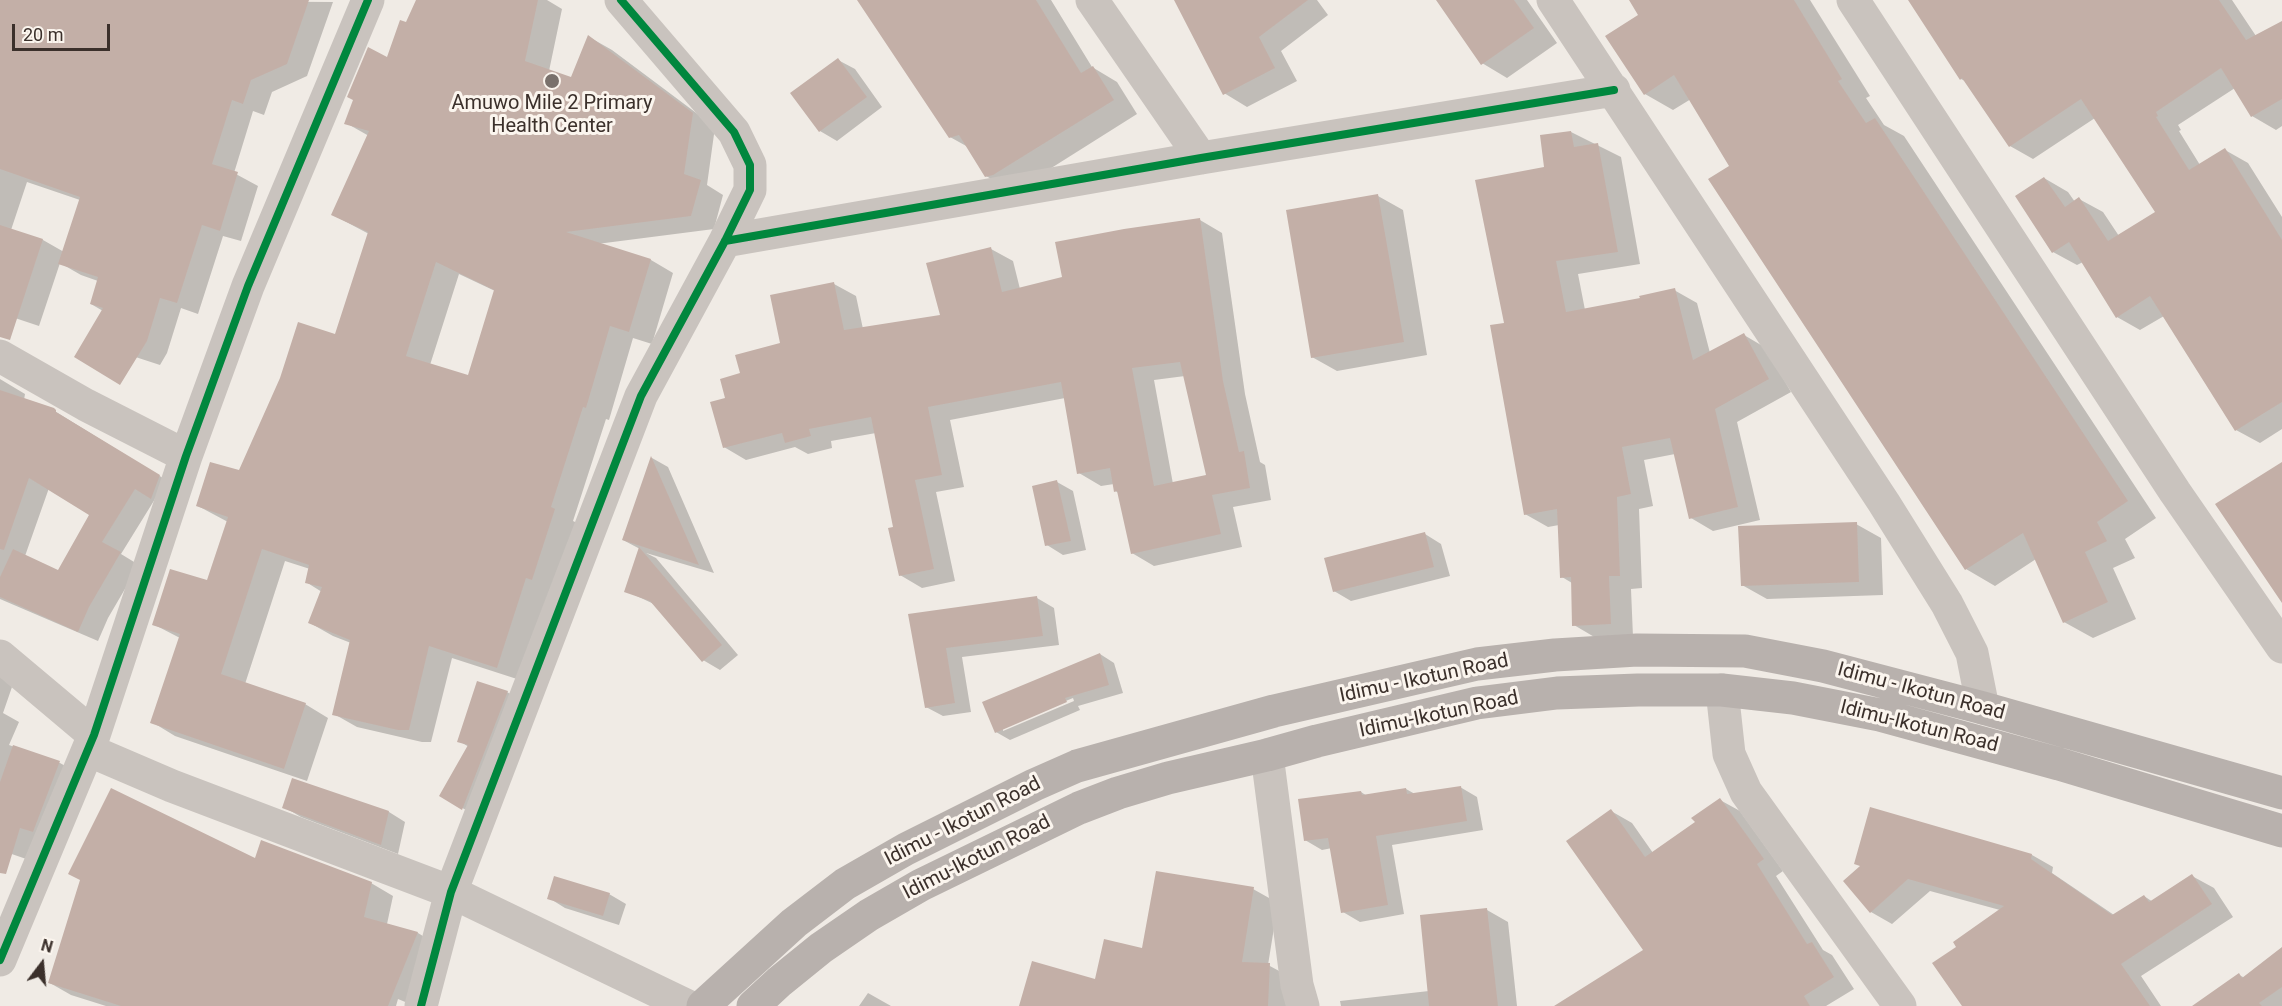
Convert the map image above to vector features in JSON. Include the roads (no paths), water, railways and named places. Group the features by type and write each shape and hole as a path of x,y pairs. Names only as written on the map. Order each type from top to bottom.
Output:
{"main road":[{"name":"Idimu - Ikotun Road","path":"703,1006 794,923 844,884 906,849 1077,766 1307,703 1477,664 1555,655 1637,650 1745,651 1823,666 1983,708 2282,793"},
{"name":"Idimu-Ikotun Road","path":"753,1006 821,948 869,915 921,885 1079,808 1168,778 1317,741 1476,703 1557,693 1722,690 1793,698 1880,714 2059,764 2282,831"},
{"path":"1307,703 1317,741"}],"street":[{"path":"0,960 91,742 186,456 248,286 368,0"},
{"path":"421,1006 451,891 642,396 726,241 750,190 750,165 734,132 621,0"},
{"path":"1092,0 1201,158"},
{"path":"1553,0 1884,503 1947,604 1972,653 1983,708"},
{"path":"1853,0 2175,492 2282,647"},
{"path":"726,241 1201,158 1614,90"},
{"path":"0,356 86,405 186,456"},
{"path":"0,656 91,742 172,786 451,891 688,1006"},
{"path":"1722,690 1729,754 1746,792 1900,1006"},
{"path":"1267,755 1297,985 1303,1006"}],"place":[{"name":"Amuwo Mile 2 Primary Health Center","path":"552,81"}]}
